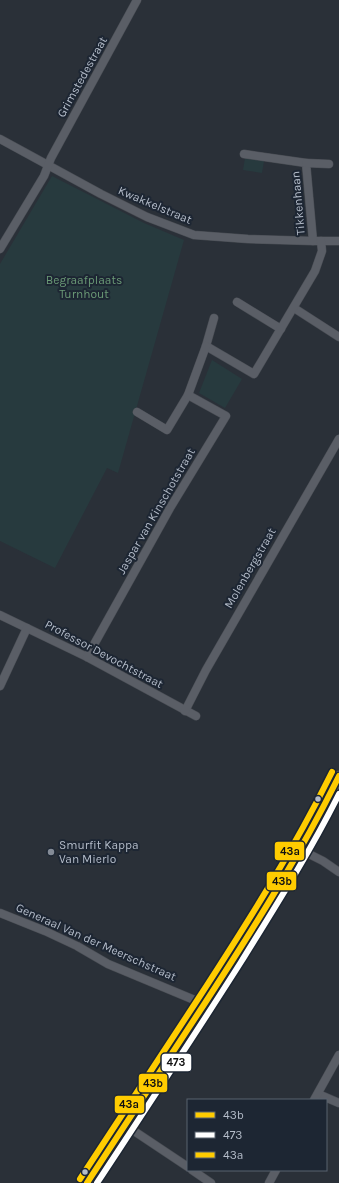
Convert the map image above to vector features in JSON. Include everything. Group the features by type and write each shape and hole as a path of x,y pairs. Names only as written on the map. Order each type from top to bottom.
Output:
{"street":[{"name":"Grimstedestraat","path":"0,249 44,176 137,0"},
{"name":"Kwakkelstraat","path":"0,139 101,194 147,217 194,235 248,239 317,241 339,240"},
{"name":"Tikkenhaan","path":"244,154 306,163 329,164"},
{"name":"Tikkenhaan","path":"282,327 315,271 322,251 317,241 306,163"},
{"path":"206,346 254,374 282,327 237,302"},
{"path":"294,308 339,337"},
{"path":"137,412 167,430 188,395 206,346 214,318"},
{"name":"Jaspar van Kinschotstraat","path":"87,657 170,508 226,416 188,395"},
{"name":"Molenbergstraat","path":"185,711 210,664 339,439"},
{"name":"Professor Devochtstraat","path":"0,615 87,657 196,716"},
{"path":"0,686 27,628"},
{"path":"87,1183 204,1004 301,850 323,810 339,776"},
{"path":"301,850 339,872"},
{"name":"Generaal Van der Meerschstraat","path":"0,912 71,943 108,964 204,1004"},
{"path":"316,1097 339,1055"},
{"path":"327,1100 339,1103"},
{"path":"125,1125 187,1166"},
{"path":"193,1171 211,1183"},
{"path":"269,1183 275,1171"}],"green space":[{"path":"245,158 264,161 262,173 243,170"},
{"name":"Begraafplaats Turnhout","path":"52,176 144,223 184,240 118,473 107,468 55,568 0,541 0,264"},
{"path":"212,360 242,379 225,408 199,393"}],"transit line":[{"name":"43a","path":"80,1179 125,1112 251,915 285,859 332,772"},
{"name":"43b","path":"87,1183 132,1116 258,919 292,863 339,776"},
{"name":"473","path":"97,1183 241,962 304,858 339,794"}],"place":[{"name":"Smurfit Kappa Van Mierlo","path":"51,852"}]}
